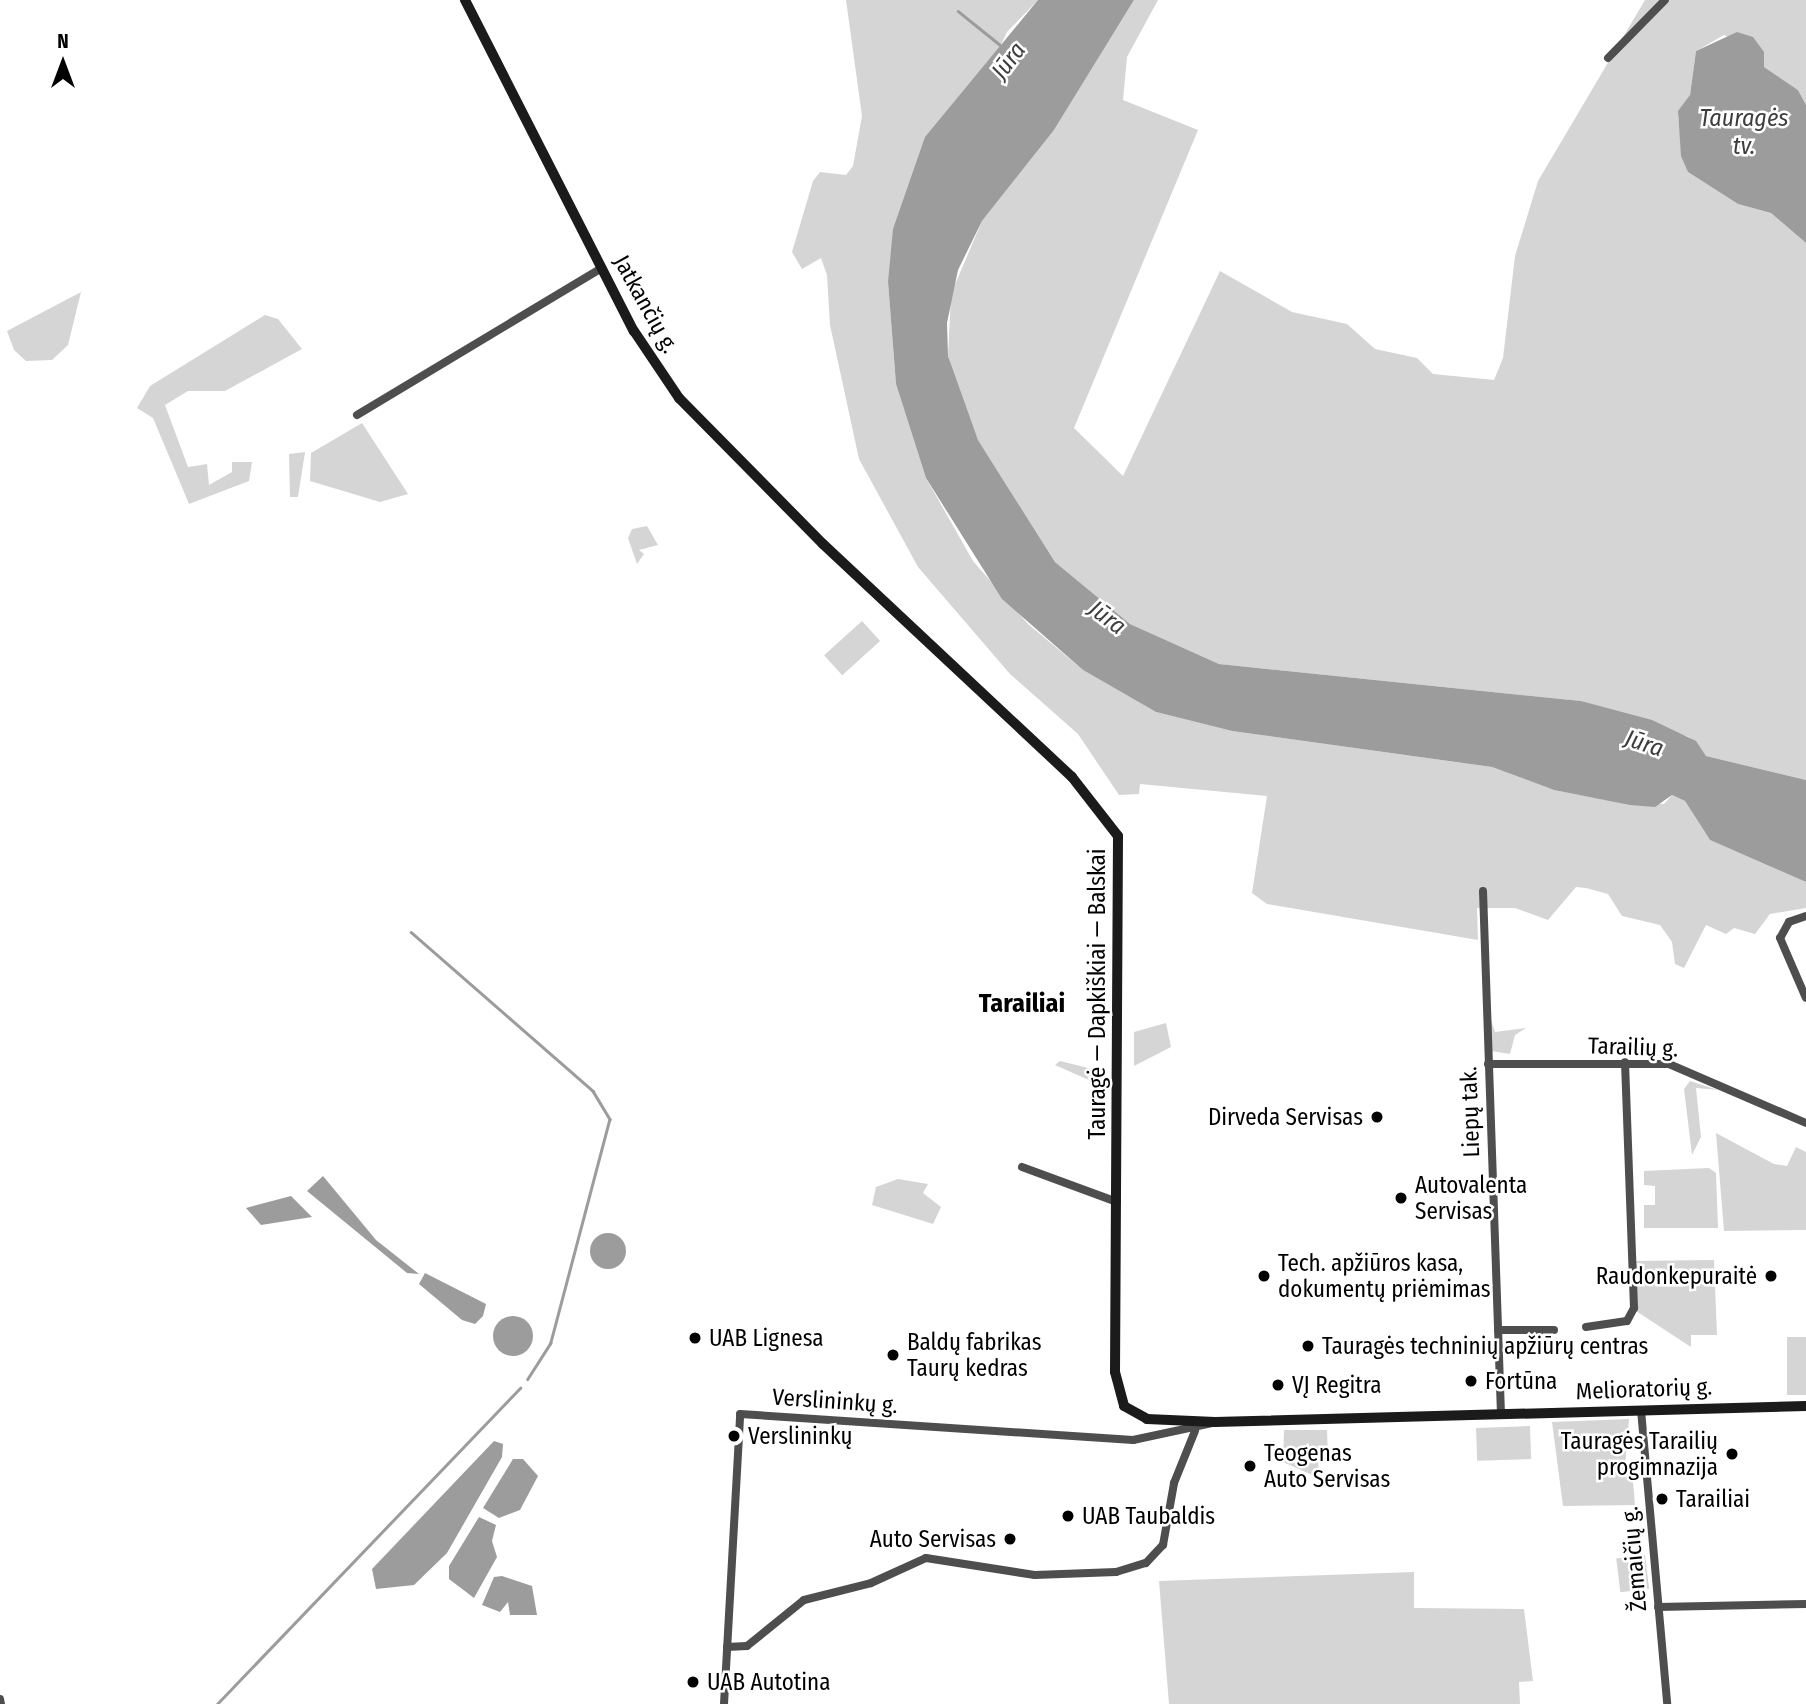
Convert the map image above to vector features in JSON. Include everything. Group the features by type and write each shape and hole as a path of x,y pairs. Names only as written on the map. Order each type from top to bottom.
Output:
{"main road":[{"name":"Jatkančių g.","path":"466,0 648,356 685,406 860,579"},
{"name":"Tauragė — Dapkiškiai — Balskai","path":"860,579 1072,777 1118,836 1118,1393"},
{"name":"Melioratorių g.","path":"1118,1393 1124,1406 1142,1418 1215,1422 1806,1406"}],"street":[{"path":"1608,58 1665,0"},
{"path":"357,415 601,268"},
{"name":"Liepų tak.","path":"1483,891 1501,1415"},
{"path":"1806,915 1789,922 1780,938 1806,998"},
{"path":"1586,1327 1627,1321 1634,1308 1625,1062"},
{"name":"Tarailių g.","path":"1488,1064 1625,1062 1686,1067 1806,1123"},
{"path":"1022,1167 1117,1202"},
{"path":"1498,1330 1554,1330"},
{"name":"Žemaičių g.","path":"1641,1410 1667,1704"},
{"name":"Verslininkų g.","path":"724,1704 740,1414 1093,1439 1195,1431 1215,1422"},
{"path":"727,1647 747,1646 804,1600 871,1583 926,1558 1035,1575 1116,1572 1146,1563 1163,1545 1174,1483 1195,1431"},
{"path":"1658,1607 1806,1604"}],"shaded area":[{"path":"846,0 1038,0 1007,32 888,282 896,384 926,478 973,561 1028,624 1083,670 1156,712 1232,731 1492,767 1554,790 1607,800 1664,804 1672,795 1685,801 1710,840 1806,882 1806,908 1770,914 1755,934 1734,928 1726,934 1706,925 1684,968 1675,964 1672,942 1660,925 1622,916 1608,894 1586,888 1576,887 1548,920 1515,908 1477,908 1478,940 1267,904 1252,893 1267,796 1140,784 1139,794 1119,795 1078,734 1010,674 918,567 859,459 830,325 827,275 821,258 802,269 792,252 813,181 820,172 846,175 853,166 862,116"},
{"path":"1134,0 1158,0 1127,57 1123,100 1198,130 1074,428 1123,476 1220,271 1292,312 1347,324 1375,349 1417,358 1433,374 1494,380 1503,358 1515,256 1538,181 1645,0 1806,0 1806,105 1798,90 1764,67 1764,52 1724,35 1696,51 1690,95 1678,117 1688,172 1738,204 1771,213 1806,243 1806,780 1706,756 1689,737 1581,701 1219,664 1130,624 1055,562 978,440 957,387 948,356 951,294 982,221 1054,130"},
{"path":"81,292 68,345 52,360 26,361 14,350 7,331"},
{"path":"265,315 278,319 302,349 225,391 188,391 165,405 188,467 207,464 209,485 232,472 232,462 252,462 249,481 189,504 153,418 137,408 150,386"},
{"path":"362,423 408,494 380,502 310,481 311,453"},
{"path":"305,452 298,497 290,497 289,454"},
{"path":"647,526 658,545 639,550 644,554 637,564 628,538 632,529"},
{"path":"862,621 880,641 842,675 824,655"},
{"path":"1490,1017 1495,1032 1526,1028 1515,1035 1510,1054 1491,1051"},
{"path":"1166,1023 1171,1047 1134,1066 1134,1032"},
{"path":"1060,1061 1104,1072 1107,1088 1055,1065"},
{"path":"1690,1081 1718,1090 1696,1088 1701,1137 1692,1155 1684,1089"},
{"path":"1716,1133 1774,1164 1787,1166 1796,1147 1806,1152 1806,1230 1724,1231"},
{"path":"1709,1168 1716,1173 1718,1228 1644,1228 1644,1205 1655,1205 1655,1186 1644,1185 1644,1171"},
{"path":"898,1179 928,1184 923,1193 941,1207 933,1224 872,1205 876,1187"},
{"path":"1714,1260 1717,1335 1691,1335 1691,1347 1636,1311 1635,1261"},
{"path":"1787,1337 1806,1337 1806,1395 1787,1395"},
{"path":"1629,1419 1625,1467 1632,1469 1635,1505 1563,1506 1552,1422"},
{"path":"1530,1426 1531,1459 1477,1461 1476,1428"},
{"path":"1284,1430 1327,1430 1328,1459 1318,1460 1319,1478 1283,1462"},
{"path":"1645,1555 1649,1589 1620,1592 1616,1559"},
{"path":"1414,1572 1414,1608 1524,1609 1533,1681 1519,1682 1520,1704 1169,1704 1159,1581"}],"water":[{"name":"Jūra","path":"1038,0 1134,0 1054,130 982,221 958,270 947,323 948,356 978,440 1055,562 1130,624 1219,664 1581,701 1652,720 1696,741 1706,756 1806,780 1806,882 1710,840 1685,801 1672,795 1655,807 1630,805 1554,790 1492,767 1232,731 1156,712 1083,670 1002,599 926,478 896,384 888,282 893,229 925,137"},
{"name":"Tauragės tv.","path":"1737,32 1753,37 1764,52 1764,67 1798,90 1806,105 1806,243 1771,213 1738,204 1688,172 1681,156 1678,111 1690,95 1696,51"},
{"path":"323,1176 376,1240 419,1274 407,1273 307,1191"},
{"path":"291,1196 312,1217 261,1225 246,1208"},
{"path":"608,1233 621,1238 626,1251 621,1264 608,1269 595,1264 590,1251 595,1238"},
{"path":"425,1273 486,1304 483,1316 475,1324 462,1320 419,1284"},
{"path":"513,1316 521,1317 527,1322 532,1328 532,1344 527,1350 521,1355 513,1356 505,1355 499,1350 494,1344 493,1336 494,1328 499,1322 505,1317"},
{"path":"494,1441 503,1444 502,1457 447,1553 414,1585 376,1589 372,1569"},
{"path":"513,1459 523,1459 538,1476 520,1510 499,1518 483,1508"},
{"path":"479,1517 496,1525 492,1541 497,1557 474,1598 449,1579 449,1566"},
{"path":"502,1576 532,1586 537,1615 510,1615 508,1602 500,1612 482,1605 494,1577"}],"waterway":[{"name":"Jūra","path":"958,11 999,44"},
{"path":"411,932 593,1091 610,1119 551,1343 528,1379"},
{"path":"217,1704 520,1388"}],"place":[{"name":"Dirveda Servisas","path":"1377,1117"},
{"name":"Autovalenta Servisas","path":"1401,1198"},
{"name":"Tech. apžiūros kasa, dokumentų priėmimas","path":"1264,1276"},
{"name":"Raudonkepuraitė","path":"1771,1276"},
{"name":"UAB Lignesa","path":"695,1338"},
{"name":"Tauragės techninių apžiūrų centras","path":"1308,1346"},
{"name":"Baldų fabrikas Taurų kedras","path":"893,1355"},
{"name":"Fortūna","path":"1471,1381"},
{"name":"VĮ Regitra","path":"1278,1385"},
{"name":"Verslininkų","path":"734,1436"},
{"name":"Tauragės Tarailių progimnazija","path":"1732,1454"},
{"name":"Teogenas Auto Servisas","path":"1250,1466"},
{"name":"Tarailiai","path":"1662,1499"},
{"name":"UAB Taubaldis","path":"1068,1516"},
{"name":"Auto Servisas","path":"1010,1539"},
{"name":"UAB Autotina","path":"693,1682"}],"district":[{"name":"Tarailiai","path":"1022,1004"}]}
